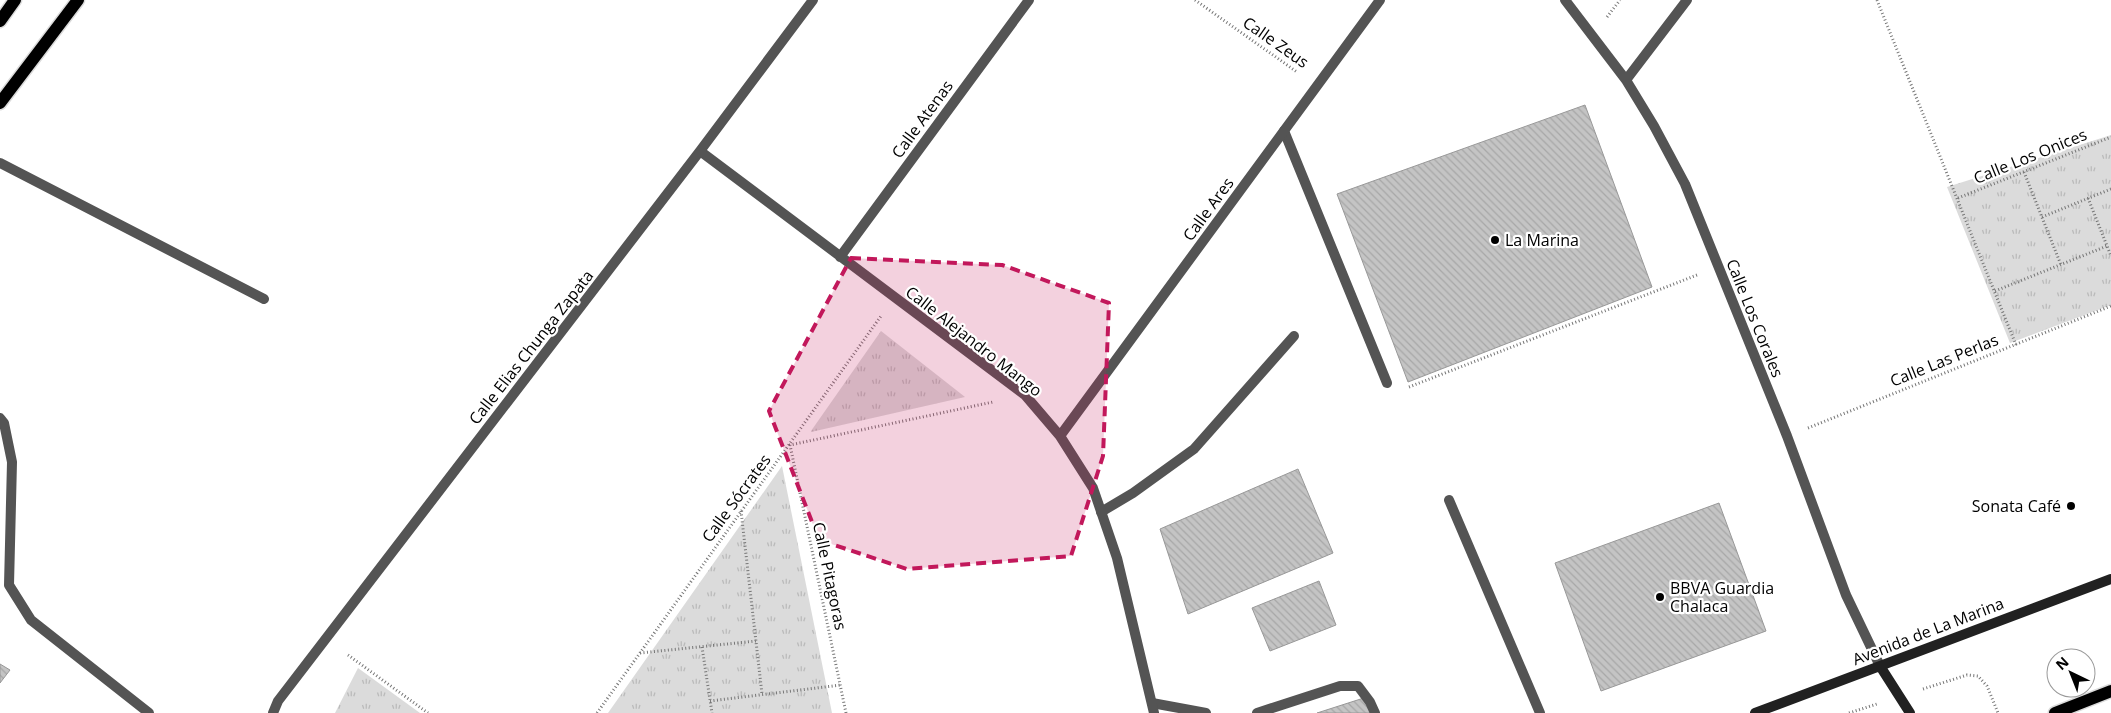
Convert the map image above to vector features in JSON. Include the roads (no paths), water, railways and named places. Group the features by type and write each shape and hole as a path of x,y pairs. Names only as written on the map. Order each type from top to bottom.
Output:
{"main road":[{"path":"0,21 15,0"},
{"path":"0,103 78,0"},
{"name":"Avenida de La Marina","path":"1755,713 2111,579"},
{"path":"1880,666 1910,713"},
{"path":"2056,713 2111,691"}],"street":[{"name":"Calle Elias Chunga Zapata","path":"273,713 278,701 700,151 812,0"},
{"name":"Calle Atenas","path":"840,256 1029,0"},
{"name":"Calle Ares","path":"1060,436 1380,0"},
{"name":"Calle Los Corales","path":"1565,0 1626,80 1654,126 1685,184 1787,436 1846,595 1880,666"},
{"path":"1626,80 1686,0"},
{"path":"1284,131 1387,383"},
{"name":"Calle Alejandro Mango","path":"700,151 1025,395 1060,436 1093,488 1102,512 1117,558 1153,708"},
{"path":"0,163 264,299"},
{"path":"1102,512 1133,493 1194,449 1294,336"},
{"path":"0,418 4,423 12,462 9,585 31,620 149,713"},
{"path":"1449,500 1540,713"},
{"path":"1257,713 1340,686 1358,686 1370,702 1374,713"},
{"path":"1153,708 1206,713"}],"place":[{"name":"La Marina","path":"1495,240"},
{"name":"Sonata Café","path":"2071,506"},
{"name":"BBVA Guardia Chalaca","path":"1660,597"}]}
